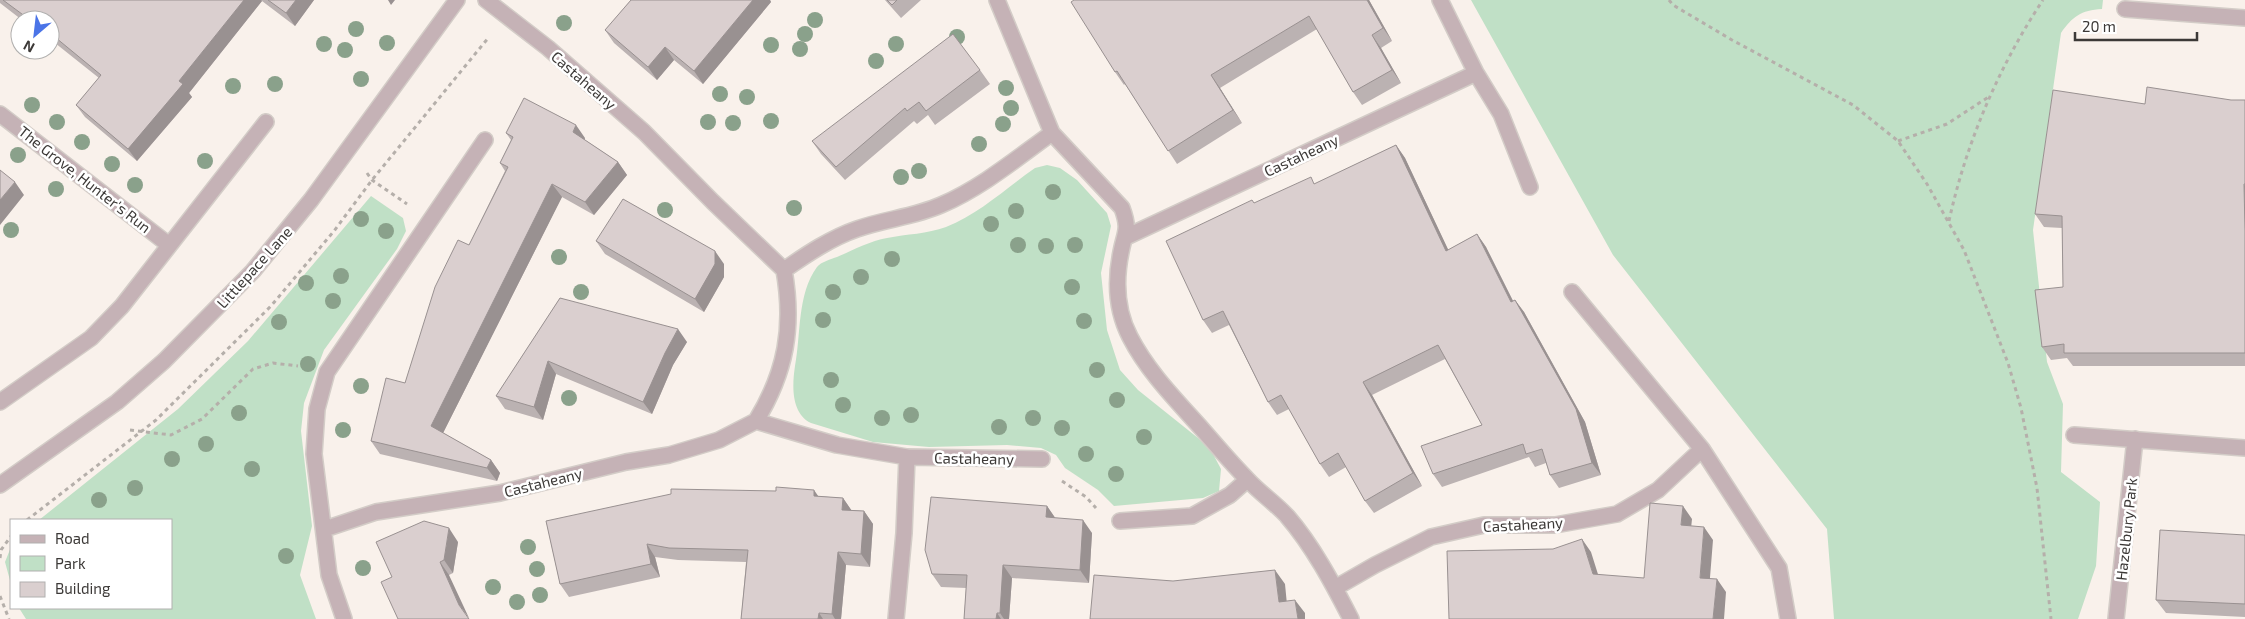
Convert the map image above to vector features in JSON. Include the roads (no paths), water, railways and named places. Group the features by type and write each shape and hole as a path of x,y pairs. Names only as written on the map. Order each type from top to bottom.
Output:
{"street":[{"name":"Littlepace Lane","path":"0,485 116,402 164,361 253,271 304,208 457,0"},
{"name":"Castaheany","path":"486,0 548,48 644,132 712,202 784,270"},
{"path":"997,0 1052,133 1122,208 1127,222 1126,237 1121,250 1117,293 1119,309 1129,336 1144,361 1165,388 1247,480 1286,516 1336,588 1351,619"},
{"path":"1440,0 1476,73 1501,114 1530,187"},
{"path":"2125,9 2245,18"},
{"name":"Castaheany","path":"1126,237 1476,73"},
{"name":"The Grove, Hunter's Run","path":"0,114 169,245"},
{"path":"0,402 91,338 122,306 266,122"},
{"path":"756,421 774,388 786,353 789,315 784,270 827,243 857,229 915,215 942,205 968,192 1052,133"},
{"path":"344,619 329,575 325,529 314,454 317,409 328,372 485,140"},
{"path":"1572,292 1702,449 1779,568 1788,619"},
{"name":"Castaheany","path":"325,529 376,512 500,492 617,464 669,455 718,440 756,421 837,445 907,457 1042,459"},
{"path":"2074,435 2245,448"},
{"name":"Hazelbury Park","path":"2116,619 2135,439"},
{"name":"Castaheany","path":"1336,588 1375,565 1431,537 1484,525 1555,525 1618,514 1658,490 1702,449"},
{"path":"896,619 904,533 907,457"},
{"path":"1120,521 1192,516 1230,495 1247,480"}]}
